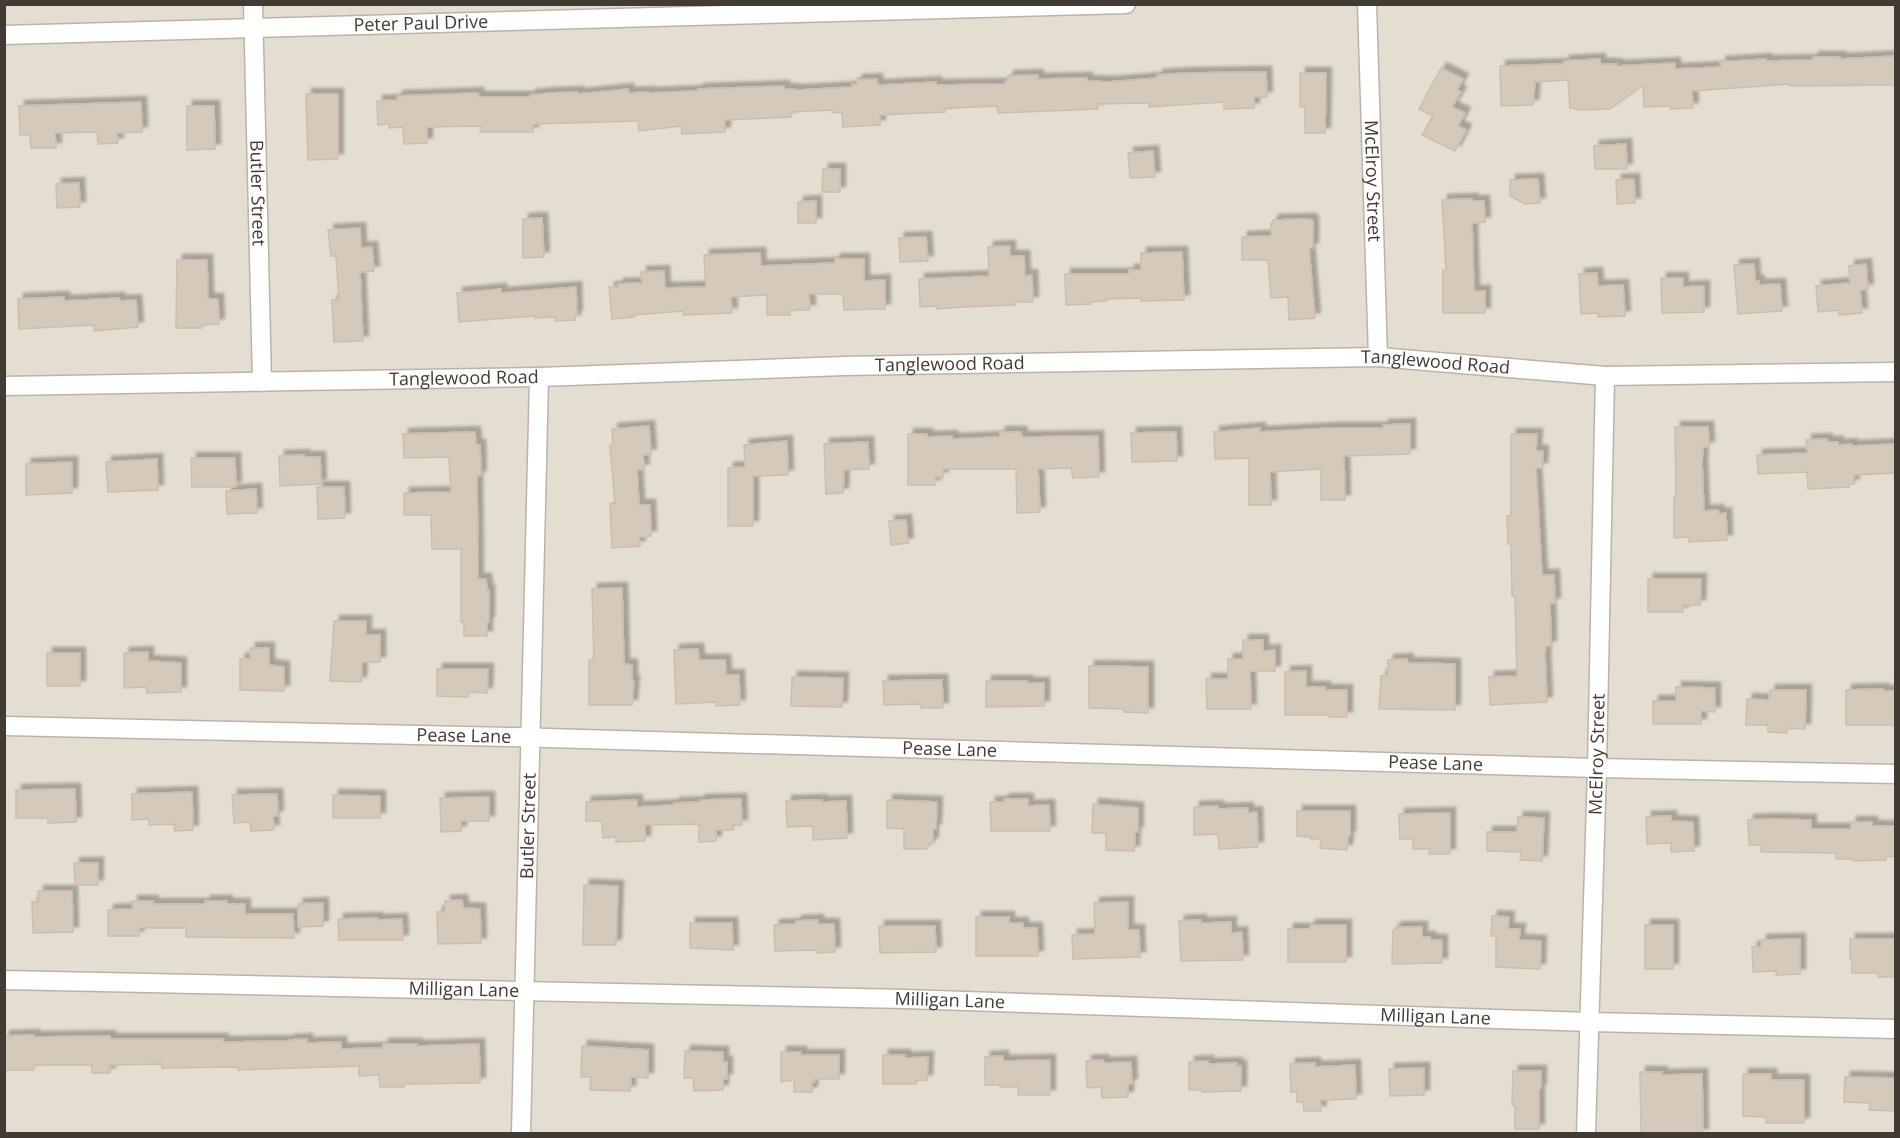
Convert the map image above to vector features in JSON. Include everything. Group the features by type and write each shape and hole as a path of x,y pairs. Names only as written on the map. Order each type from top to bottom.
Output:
{"street":[{"name":"Butler Street","path":"253,4 262,382"},
{"name":"Peter Paul Drive","path":"4,34 1126,4"},
{"name":"McElroy Street","path":"1367,4 1377,357"},
{"name":"Tanglewood Road","path":"4,386 539,377 844,366 1377,357 1605,376 1896,372"},
{"name":"McElroy Street","path":"1586,1134 1597,768 1605,376"},
{"name":"Butler Street","path":"521,1134 539,377"},
{"name":"Pease Lane","path":"4,726 531,737 1597,768 1896,774"},
{"name":"Milligan Lane","path":"4,980 905,999 1589,1022 1896,1029"}],"shaded area":[{"path":"5,5 1895,5 1895,1133 5,1133"}],"building":[{"path":"1896,56 1896,85 1790,86 1790,84 1692,91 1693,108 1670,109 1670,106 1644,107 1643,85 1610,109 1582,110 1570,108 1568,80 1535,82 1533,105 1501,106 1500,66 1564,64 1564,61 1600,59 1600,64 1617,64 1617,66 1675,63 1675,69 1721,67 1720,62 1766,59 1766,61 1813,60 1813,57 1840,57 1840,59"},
{"path":"1441,68 1463,79 1457,90 1461,92 1452,107 1465,113 1458,126 1466,130 1455,151 1422,135 1433,116 1419,109"},
{"path":"1266,72 1267,97 1254,97 1254,108 1224,109 1224,102 1149,107 1149,103 1097,104 1098,109 998,113 997,106 944,109 945,112 880,115 880,125 843,127 842,112 832,113 832,110 791,112 791,117 725,120 725,132 682,134 681,126 639,131 638,121 533,124 533,132 480,132 481,126 427,127 427,143 404,144 403,127 389,128 389,124 378,125 377,101 397,100 397,96 478,93 479,97 530,97 530,95 550,93 578,92 578,94 628,89 629,93 648,93 784,86 784,89 800,90 852,87 852,84 857,84 857,80 877,79 877,84 881,85 936,82 936,85 1005,84 1008,76 1038,75 1038,79 1087,78 1087,81 1108,82 1186,73"},
{"path":"1300,73 1326,73 1325,133 1305,133 1305,107 1300,107"},
{"path":"306,94 338,94 338,159 308,160"},
{"path":"141,102 142,132 117,133 118,143 98,144 97,132 55,133 56,148 31,148 30,135 20,135 19,106"},
{"path":"187,106 214,106 215,149 187,150"},
{"path":"1626,144 1627,169 1595,169 1594,146"},
{"path":"1153,151 1155,177 1130,178 1128,153"},
{"path":"823,169 840,169 840,192 822,192"},
{"path":"1538,179 1540,203 1525,204 1510,196 1510,180"},
{"path":"1634,179 1635,203 1617,204 1616,180"},
{"path":"79,183 80,207 57,208 56,184"},
{"path":"1472,199 1472,201 1484,201 1485,222 1472,223 1474,291 1485,291 1485,313 1443,313 1443,270 1446,270 1442,200"},
{"path":"816,201 816,223 798,223 798,202"},
{"path":"542,218 544,257 523,258 523,219"},
{"path":"1310,219 1313,221 1313,248 1309,248 1315,318 1289,320 1288,297 1271,298 1268,260 1242,260 1242,237 1271,236 1273,220"},
{"path":"360,228 361,248 372,247 374,271 360,272 363,341 334,342 332,300 339,300 336,256 331,256 328,230"},
{"path":"926,237 928,261 900,262 899,238"},
{"path":"1010,246 1010,256 1024,256 1025,276 1032,275 1033,302 937,309 937,306 920,307 919,279 989,276 988,247"},
{"path":"1182,252 1184,300 1106,299 1106,301 1091,302 1091,304 1066,305 1065,274 1129,274 1129,270 1141,270 1141,253"},
{"path":"760,253 761,266 835,263 835,259 864,259 864,281 885,280 885,309 844,310 843,294 809,294 810,310 790,310 790,315 767,315 767,295 731,297 732,313 683,315 683,311 612,319 609,287 618,287 618,284 642,283 641,272 664,271 665,288 706,287 704,255"},
{"path":"177,260 207,260 208,299 218,299 219,324 202,325 202,328 176,328"},
{"path":"1754,264 1755,281 1759,281 1759,285 1780,284 1782,311 1738,314 1734,265"},
{"path":"1866,264 1868,289 1860,290 1862,313 1839,315 1838,310 1818,312 1816,286 1850,283 1849,266"},
{"path":"1597,273 1598,286 1623,285 1625,316 1598,317 1598,313 1581,314 1579,274"},
{"path":"1661,278 1683,278 1683,287 1704,286 1704,312 1662,313"},
{"path":"576,287 577,315 575,315 575,320 555,321 555,317 535,318 534,316 459,322 457,293 501,289 501,293"},
{"path":"64,297 64,301 119,298 120,301 136,300 138,327 94,331 94,325 19,329 18,299"},
{"path":"1410,424 1410,454 1344,456 1345,500 1321,500 1321,469 1270,472 1271,505 1249,505 1249,458 1215,459 1214,432 1260,428 1260,432 1383,428 1383,425"},
{"path":"649,426 651,454 643,455 644,469 637,470 639,505 650,505 651,536 639,537 640,546 612,548 610,503 615,503 610,446 613,445 612,429"},
{"path":"1675,427 1708,427 1709,447 1703,447 1702,462 1704,511 1718,510 1719,514 1726,513 1727,540 1689,542 1689,537 1674,538"},
{"path":"475,432 476,445 480,445 481,476 477,476 478,579 486,579 487,590 489,590 487,636 464,636 464,622 461,622 461,549 432,549 431,515 404,515 404,493 451,492 449,457 404,458 403,434"},
{"path":"1000,432 1021,432 1022,437 1098,436 1099,477 1073,478 1071,468 1038,469 1040,512 1017,513 1016,469 943,469 943,477 935,477 935,485 908,485 908,434 927,434 927,437 952,436 952,439 1000,437"},
{"path":"1176,432 1177,461 1132,462 1131,433"},
{"path":"1511,434 1537,434 1536,451 1543,451 1542,468 1536,468 1542,575 1554,575 1555,603 1550,603 1551,646 1546,646 1545,655 1547,702 1490,705 1489,677 1517,676 1515,596 1512,596 1511,544 1508,544 1507,516 1511,516"},
{"path":"1827,439 1827,442 1838,442 1838,445 1896,444 1896,473 1854,475 1854,484 1849,484 1849,487 1808,489 1807,472 1758,474 1757,455 1807,453 1806,440"},
{"path":"787,441 788,475 753,476 753,526 728,526 728,468 745,467 744,445"},
{"path":"868,442 869,469 844,470 843,493 826,494 824,444"},
{"path":"304,455 304,457 320,457 321,484 280,486 279,456"},
{"path":"191,458 235,458 236,487 192,487"},
{"path":"157,459 158,490 108,492 106,462"},
{"path":"72,462 72,493 26,495 26,464"},
{"path":"317,487 344,487 345,518 318,519"},
{"path":"256,489 257,513 227,514 226,491"},
{"path":"906,520 908,543 891,545 889,521"},
{"path":"1648,579 1701,579 1700,605 1683,605 1683,612 1648,612"},
{"path":"622,588 624,664 632,665 632,681 634,681 632,705 589,705 589,660 594,660 592,589"},
{"path":"334,621 366,621 366,635 380,635 380,662 362,662 361,682 330,681"},
{"path":"1243,640 1263,640 1263,651 1275,650 1275,671 1250,671 1251,709 1207,709 1206,679 1228,679 1228,659 1243,659"},
{"path":"250,648 269,648 269,665 284,667 284,691 240,690 240,659 250,659"},
{"path":"698,649 699,660 725,660 726,675 739,675 740,705 716,706 716,702 676,704 674,650"},
{"path":"148,652 148,661 181,663 181,692 147,693 146,687 124,688 124,653"},
{"path":"47,653 80,653 80,686 47,686"},
{"path":"1407,659 1408,663 1455,664 1455,710 1379,709 1381,676 1388,675 1388,660"},
{"path":"1089,666 1148,667 1148,713 1124,712 1124,709 1089,708"},
{"path":"437,669 488,669 487,693 468,692 468,697 437,696"},
{"path":"1306,671 1306,687 1347,690 1347,717 1285,715 1285,672"},
{"path":"792,677 843,678 842,707 791,706"},
{"path":"942,680 943,708 921,708 921,704 884,705 883,681"},
{"path":"986,681 1044,683 1044,706 986,707"},
{"path":"1676,687 1715,688 1715,712 1701,711 1701,724 1653,724 1653,701 1676,701"},
{"path":"1883,689 1884,691 1896,691 1896,725 1846,725 1846,690"},
{"path":"1770,690 1806,690 1805,729 1787,728 1787,733 1768,732 1768,725 1746,725 1747,699 1769,700"},
{"path":"75,789 76,822 48,823 48,818 16,818 16,790"},
{"path":"192,792 193,830 175,831 174,824 149,825 149,819 132,820 132,794"},
{"path":"277,794 278,816 273,816 274,830 251,831 250,822 234,823 232,795"},
{"path":"333,795 380,796 380,818 333,818"},
{"path":"489,797 489,821 461,821 461,831 441,832 440,798"},
{"path":"741,799 742,825 733,825 733,830 716,830 716,841 699,842 699,824 645,825 645,841 616,842 616,837 603,838 602,821 586,821 586,802 637,800 637,807 674,805 674,803 700,802 700,800"},
{"path":"1004,799 1028,799 1028,806 1049,805 1050,831 991,831 990,802 1004,802"},
{"path":"822,800 822,802 846,801 847,838 813,840 813,826 787,827 786,801"},
{"path":"887,800 937,802 936,829 933,829 933,841 926,849 904,849 904,829 887,828"},
{"path":"1093,804 1138,808 1138,832 1135,831 1134,851 1106,850 1106,833 1092,833"},
{"path":"1218,806 1218,809 1248,808 1248,813 1257,812 1258,847 1219,849 1218,834 1194,835 1194,807"},
{"path":"1297,811 1350,811 1350,836 1348,836 1347,850 1320,848 1321,839 1297,836"},
{"path":"1450,813 1450,854 1429,854 1430,849 1413,849 1413,839 1400,839 1399,814"},
{"path":"1671,816 1671,821 1693,822 1694,851 1671,852 1671,843 1647,844 1646,817"},
{"path":"1518,817 1544,818 1542,861 1520,860 1521,852 1487,851 1487,832 1517,832"},
{"path":"1748,820 1811,820 1811,829 1851,829 1851,822 1872,822 1872,826 1896,826 1896,857 1886,856 1886,860 1853,861 1853,859 1836,859 1836,853 1761,852 1760,845 1749,845"},
{"path":"74,863 98,863 98,885 75,885"},
{"path":"584,885 618,886 616,945 583,945"},
{"path":"38,891 72,891 73,932 33,933 32,902 39,902"},
{"path":"462,900 463,908 480,909 481,943 438,944 437,912 445,912 445,901"},
{"path":"132,901 153,901 153,904 205,904 205,901 227,901 227,904 245,904 245,914 293,914 294,938 186,937 186,928 139,928 139,936 108,936 108,910 133,909"},
{"path":"1128,902 1128,930 1139,930 1140,957 1073,959 1072,935 1095,934 1094,903"},
{"path":"323,903 323,926 298,927 298,904"},
{"path":"1492,916 1509,917 1508,929 1520,929 1519,940 1541,941 1540,969 1496,967 1496,936 1491,936"},
{"path":"976,917 1009,917 1009,923 1023,923 1023,928 1037,928 1038,956 976,956"},
{"path":"377,918 378,920 402,919 403,940 339,940 338,919"},
{"path":"818,920 818,924 834,924 835,952 775,951 774,925"},
{"path":"1201,920 1201,923 1231,922 1231,933 1242,932 1243,960 1181,961 1179,921"},
{"path":"690,923 732,923 733,950 690,948"},
{"path":"1310,925 1346,925 1346,962 1288,962 1288,929 1310,929"},
{"path":"1645,925 1673,925 1673,969 1645,969"},
{"path":"879,926 935,926 936,952 880,953"},
{"path":"1396,927 1422,927 1422,937 1442,940 1442,963 1392,964 1393,930"},
{"path":"1800,939 1800,974 1776,975 1777,971 1753,972 1752,947 1761,947 1761,940"},
{"path":"1850,939 1896,939 1896,977 1878,977 1878,973 1852,973"},
{"path":"34,1035 34,1037 110,1036 110,1039 223,1039 223,1042 307,1039 307,1043 341,1042 341,1049 383,1048 383,1044 417,1044 417,1046 479,1044 480,1083 404,1084 404,1087 380,1087 379,1075 359,1076 359,1066 238,1070 238,1067 162,1068 162,1064 110,1065 110,1073 92,1073 92,1065 34,1065 34,1070 4,1070 4,1036"},
{"path":"582,1046 648,1050 648,1078 631,1077 630,1091 590,1090 591,1077 581,1077"},
{"path":"685,1051 723,1052 723,1062 727,1062 727,1079 723,1079 723,1090 694,1091 693,1078 684,1078"},
{"path":"781,1052 801,1052 801,1055 839,1055 839,1079 814,1079 812,1092 794,1092 794,1080 781,1082"},
{"path":"883,1055 905,1055 905,1058 928,1057 927,1080 917,1080 916,1084 883,1084"},
{"path":"1003,1056 1003,1061 1050,1060 1050,1095 1018,1095 1018,1087 985,1085 985,1057"},
{"path":"1103,1060 1104,1063 1131,1062 1132,1084 1128,1084 1128,1097 1102,1098 1101,1087 1087,1088 1086,1061"},
{"path":"1208,1061 1208,1064 1237,1063 1236,1066 1241,1066 1241,1091 1189,1090 1189,1062"},
{"path":"1315,1063 1315,1067 1355,1065 1356,1099 1320,1100 1321,1111 1304,1111 1303,1102 1297,1102 1297,1092 1291,1092 1290,1064"},
{"path":"1424,1068 1424,1095 1390,1096 1389,1069"},
{"path":"1513,1071 1541,1071 1539,1129 1515,1129 1515,1106 1512,1105"},
{"path":"1640,1072 1662,1072 1662,1075 1702,1074 1703,1134 1641,1134"},
{"path":"1743,1074 1771,1074 1771,1080 1804,1080 1804,1123 1766,1123 1766,1117 1743,1116"},
{"path":"1845,1077 1896,1078 1896,1111 1869,1110 1870,1103 1844,1102"}]}
